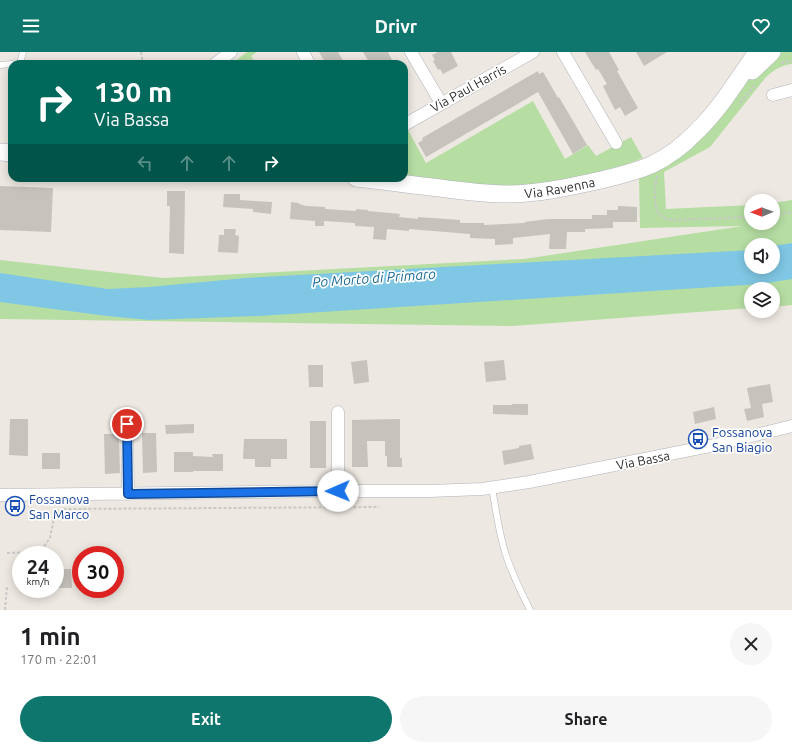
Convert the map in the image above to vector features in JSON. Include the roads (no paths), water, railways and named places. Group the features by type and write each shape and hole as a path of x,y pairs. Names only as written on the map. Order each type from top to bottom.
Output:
{"main road":[{"name":"Via Ravenna","path":"390,182 475,192 506,194 562,189 624,174 650,165 664,158 678,148 697,132 732,90 768,53"}],"street":[{"path":"220,60 231,52"},
{"path":"411,52 441,103"},
{"path":"563,52 616,143"},
{"name":"Via Paul Harris","path":"408,123 529,53"},
{"path":"773,95 792,90"},
{"path":"338,412 338,491"},
{"path":"127,424 128,494"},
{"name":"Via Bassa","path":"0,495 430,491 492,488 715,446 792,426"}],"lane":[{"path":"492,488 506,555 530,610"}],"water":[{"name":"Po Morto di Primaro","path":"792,243 792,279 773,282 744,282 744,285 259,316 149,320 0,302 0,273 108,289 149,287 246,278 744,250 744,274 780,274 780,245"}],"place":[{"name":"Fossanova San Biagio","path":"698,439"},
{"name":"Fossanova San Marco","path":"15,506"}]}
